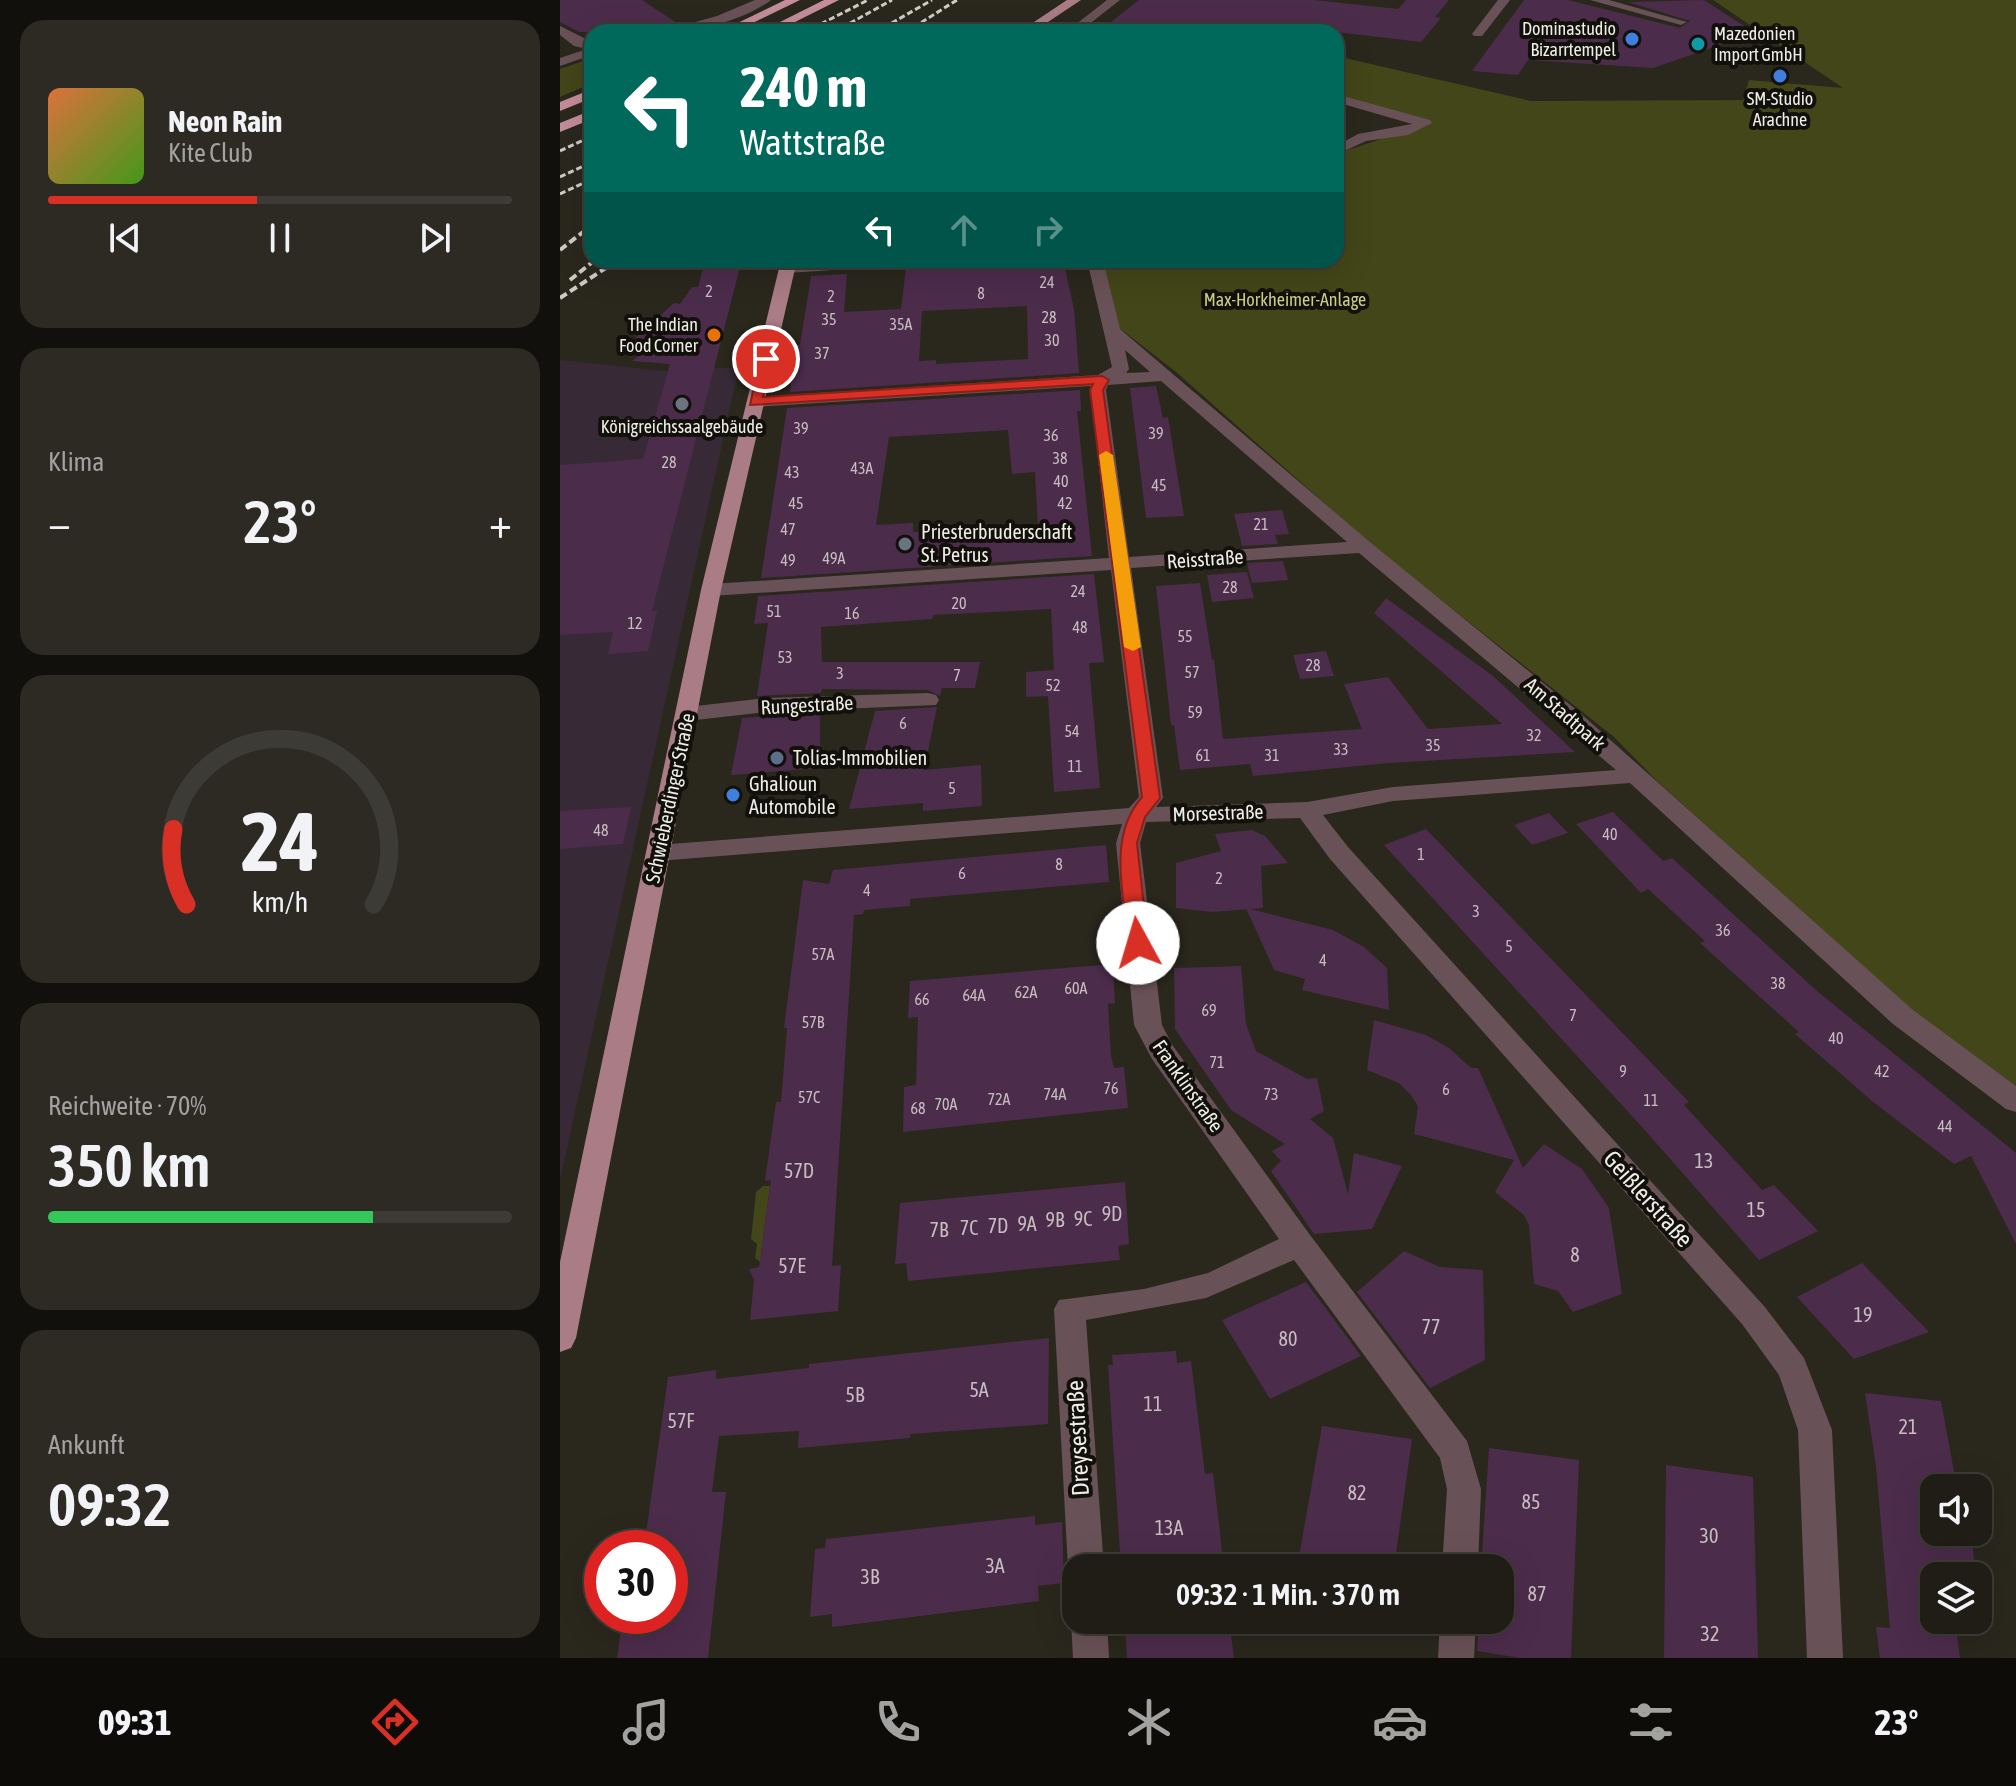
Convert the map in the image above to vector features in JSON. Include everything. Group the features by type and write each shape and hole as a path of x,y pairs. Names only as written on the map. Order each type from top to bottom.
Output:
{"highway":[{"path":"742,24 794,0"},
{"path":"783,24 833,0"},
{"path":"560,107 584,96"},
{"path":"560,128 584,118"}],"main road":[{"path":"1038,24 1075,0"},
{"name":"Schwieberdinger Straße","path":"560,1338 711,590 787,268"}],"street":[{"path":"718,0 740,12"},
{"path":"695,24 740,12 765,0"},
{"path":"1082,24 1114,0"},
{"path":"1478,34 1504,0"},
{"path":"1596,0 1681,22"},
{"path":"560,30 584,46"},
{"path":"560,62 584,52"},
{"path":"1344,100 1425,123 1403,132 1344,136"},
{"path":"1344,147 1363,137"},
{"name":"Franklinstraße","path":"1097,268 1121,369 1102,380 1097,390 1151,798 1136,815 1128,843 1148,1025 1162,1052 1299,1244 1455,1452 1464,1489 1461,1554"},
{"name":"Am Stadtpark","path":"1111,330 1364,547 1571,717 1632,776 1903,1017 2016,1101"},
{"path":"755,402 1165,376"},
{"name":"Reisstraße","path":"711,590 1364,547"},
{"name":"Rungestraße","path":"687,714 767,705 928,700"},
{"name":"Morsestraße","path":"658,853 1136,815 1307,810 1393,794 1632,776"},
{"name":"Geißlerstraße","path":"1307,810 1339,853 1753,1315 1793,1368 1815,1430 1825,1658"},
{"name":"Dreysestraße","path":"1085,1554 1070,1309 1147,1298 1214,1281 1299,1244"},
{"path":"1090,1634 1091,1658"},
{"path":"1456,1658 1457,1634"}],"shaded area":[{"path":"560,360 666,371 739,367 560,1180"}],"green space":[{"name":"Max-Horkheimer-Anlage","path":"1713,0 2016,0 2016,1086 1920,1017 1658,782 1614,737 1374,547 1176,372 1118,327 1104,268 1344,268 1344,151 1429,123 1344,96 1344,58 1531,101 1743,100 1749,80 1843,88"},
{"path":"584,61 584,86 560,97 560,69"},
{"path":"763,1186 770,1186 760,1262 755,1258 757,1244 751,1239 756,1192"}],"building":[{"path":"560,0 642,0 677,23 584,24 584,32 579,32 560,22"},
{"path":"1139,0 1314,0 1398,9 1406,0 1449,0 1435,17 1441,18 1421,42 1344,33 1344,24 1108,24"},
{"path":"1524,0 1568,0 1680,28 1690,21 1628,2 1704,0 1755,33 1653,68 1528,60 1518,75 1472,71"},
{"path":"740,268 652,611 657,611 648,651 608,654 613,632 560,635 560,465 643,459 670,364 632,361 649,347 631,342 674,303 680,304 692,287 698,287 703,269"},
{"path":"906,268 1065,268 1074,309 1079,373 790,392 796,345 800,345 811,276 847,274 844,312 901,309","holes":["1027,306 1028,359 936,364 936,360 919,361 922,311"]},
{"path":"1156,386 1163,418 1168,417 1184,516 1146,518 1130,388"},
{"path":"1080,390 1081,411 1077,411 1092,556 761,578 787,408","holes":["1008,430 1012,474 1035,472 1038,527 913,532 913,523 876,525 889,437"]},
{"path":"1282,510 1289,534 1275,535 1278,544 1242,546 1234,514"},
{"path":"1283,561 1288,580 1252,583 1247,563"},
{"path":"1247,572 1254,598 1212,602 1207,575"},
{"path":"1094,574 1104,662 1089,663 1100,788 1054,792 1048,696 1026,697 1026,672 1054,670 1051,609 933,615 932,619 821,627 822,662 980,662 975,688 942,688 940,696 928,690 822,689 821,693 757,696 768,623 754,624 758,596"},
{"path":"1200,583 1214,659 1223,739 1362,729 1344,684 1388,677 1428,729 1502,724 1374,613 1386,598 1493,676 1575,752 1389,763 1253,776 1250,764 1180,770 1174,725 1171,725 1156,586"},
{"path":"1326,651 1334,676 1300,679 1293,655"},
{"path":"937,707 924,770 981,765 982,806 923,811 923,803 849,809 875,711"},
{"path":"820,713 820,768 731,775 742,718"},
{"path":"631,807 623,844 560,849 560,811"},
{"path":"1613,812 1663,861 1672,858 1817,991 2016,1153 2016,1244 1971,1156 1954,1164 1872,1101 1795,1034 1799,1032 1700,943 1705,941 1648,889 1641,893 1576,824"},
{"path":"1549,813 1568,833 1532,845 1514,825"},
{"path":"1426,829 1689,1102 1684,1105 1762,1190 1774,1185 1818,1231 1759,1260 1643,1128 1384,845"},
{"path":"1252,830 1265,836 1288,863 1261,866 1263,908 1212,912 1176,908 1176,863 1221,851 1215,834"},
{"path":"1106,845 1109,882 910,899 910,906 864,910 863,914 854,915 832,1266 841,1265 838,1311 750,1320 754,1280 749,1269 759,1267 771,1180 765,1181 776,1102 781,1102 787,1028 784,1028 803,880 829,884 833,870"},
{"path":"1246,908 1333,930 1364,947 1387,968 1389,1010 1302,990 1305,979 1274,970"},
{"path":"1113,964 1115,1003 1108,1004 1111,1056 1114,1068 1124,1067 1128,1108 903,1132 904,1087 916,1085 918,1017 908,1018 910,981"},
{"path":"1241,966 1246,1024 1256,1051 1307,1079 1317,1078 1324,1111 1310,1119 1333,1138 1348,1194 1354,1153 1402,1166 1372,1229 1314,1234 1271,1171 1281,1161 1272,1151 1285,1144 1231,1110 1175,1029 1174,968"},
{"path":"1374,1020 1426,1035 1449,1048 1471,1068 1478,1068 1523,1168 1544,1144 1582,1169 1609,1208 1622,1294 1573,1312 1558,1291 1534,1284 1529,1225 1524,1215 1495,1192 1514,1160 1414,1134 1418,1106 1411,1095 1399,1083 1367,1070"},
{"path":"1125,1182 1129,1244 1118,1246 1120,1260 908,1281 906,1263 895,1264 900,1203"},
{"path":"1404,1251 1440,1267 1483,1270 1485,1360 1430,1388 1357,1292"},
{"path":"1862,1263 1929,1332 1854,1359 1797,1297"},
{"path":"1306,1282 1361,1356 1270,1399 1222,1320"},
{"path":"1049,1338 1048,1424 910,1434 910,1438 798,1448 799,1431 719,1436 712,1492 726,1492 708,1658 617,1658 620,1634 688,1634 688,1530 647,1530 668,1377 716,1370 716,1379 809,1368 809,1364"},
{"path":"1176,1351 1177,1363 1191,1361 1205,1474 1213,1473 1222,1554 1120,1554 1108,1365 1113,1365 1112,1355"},
{"path":"1865,1393 1941,1401 1954,1474 1920,1474 1920,1546 1973,1546 1974,1562 1920,1562 1920,1634 1957,1634 1960,1658 1880,1658 1876,1627 1890,1628 1876,1466"},
{"path":"1322,1426 1412,1439 1396,1554 1299,1554"},
{"path":"1489,1448 1579,1460 1571,1658 1520,1658 1477,1651 1478,1634 1514,1634 1514,1554 1482,1554"},
{"path":"1666,1465 1753,1477 1758,1658 1664,1658"},
{"path":"1035,1516 1035,1525 1062,1522 1062,1583 1038,1586 1039,1601 832,1627 832,1614 810,1617 815,1549 825,1548 826,1539"},
{"path":"1126,1634 1231,1634 1234,1658 1127,1658"}],"railway":[{"path":"821,24 868,0"},
{"path":"848,24 892,0"},
{"path":"890,24 932,0"},
{"path":"919,24 957,0"},
{"path":"560,151 584,140"},
{"path":"560,177 584,166"},
{"path":"560,194 584,183"},
{"path":"560,250 584,231"},
{"path":"570,280 585,268"},
{"path":"560,298 606,268"}],"slow traffic":[{"path":"1106,455 1133,647"}],"place":[{"name":"Dominastudio Bizarrtempel","path":"1632,39"},
{"name":"Mazedonien Import GmbH","path":"1698,44"},
{"name":"SM-Studio Arachne","path":"1780,76"},
{"name":"The Indian Food Corner","path":"714,335"},
{"name":"Königreichssaalgebäude","path":"682,404"},
{"name":"Priesterbruderschaft St. Petrus","path":"905,544"},
{"name":"Tolias-Immobilien","path":"777,758"},
{"name":"Ghalioun Automobile","path":"733,795"}],"route":[{"path":"766,359 755,402 1102,380 1097,390 1151,798 1136,815 1128,843 1138,943"}]}
